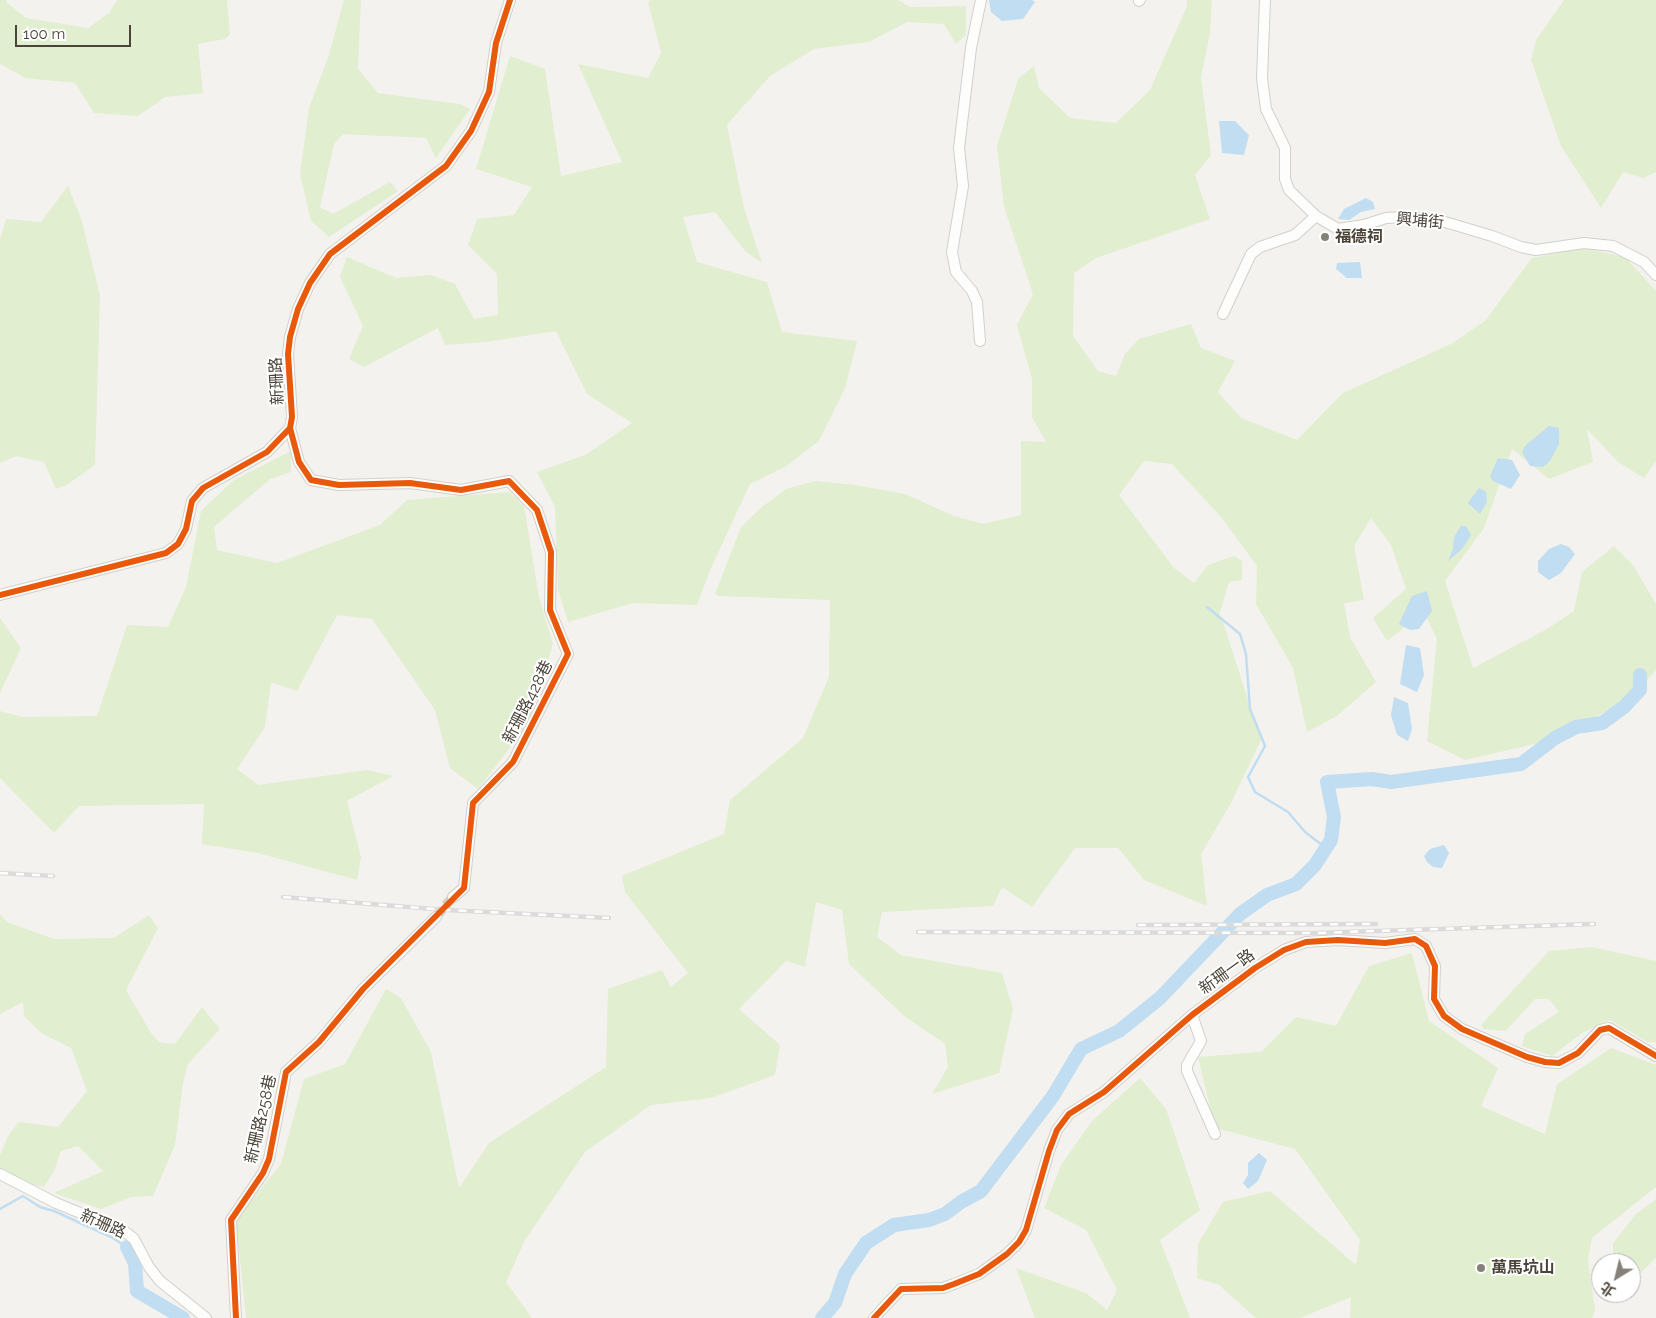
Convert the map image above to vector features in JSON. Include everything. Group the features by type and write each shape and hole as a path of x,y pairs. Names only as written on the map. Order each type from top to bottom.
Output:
{"street":[{"name":"新珊路","path":"0,595 166,553 178,544 186,529 192,501 203,488 267,452 290,428 292,417 288,354 290,337 298,309 310,283 330,254 446,166 471,131 489,92 496,43 510,0"},
{"path":"980,341 977,302 972,291 956,272 952,252 963,186 960,139 971,48 981,0"},
{"name":"興埔街","path":"1265,0 1262,78 1266,109 1285,148 1285,179 1289,190 1316,216 1338,229 1403,216 1435,219 1492,236 1521,248 1536,250 1584,243 1612,246 1644,262 1656,275"},
{"path":"1223,314 1251,254 1260,247 1295,235 1316,216"},
{"name":"新珊路428巷","path":"290,428 299,462 311,480 339,485 410,483 461,490 509,481 537,510 551,552 550,610 568,654 513,762 473,803 464,888 453,897"},
{"name":"新珊路258巷","path":"236,1318 231,1220 263,1173 269,1159 286,1072 319,1042 363,989 436,917"},
{"name":"新珊一路","path":"874,1318 901,1289 943,1288 979,1274 1006,1254 1019,1242 1026,1230 1049,1151 1058,1130 1069,1114 1104,1092 1192,1015 1255,968 1284,950 1306,942 1338,940 1385,943 1416,940 1426,946 1435,966 1434,999 1444,1016 1462,1029 1545,1062 1559,1063 1569,1059 1578,1053 1594,1034 1609,1028 1656,1056"},
{"path":"1192,1015 1201,1041 1187,1065 1187,1071 1215,1134"},
{"name":"新珊路","path":"0,1174 56,1203 124,1231 134,1239 160,1281 206,1318"}],"green space":[{"path":"0,0 7,0 6,2 26,18 88,28 109,13 117,0 227,0 230,34 225,39 198,44 203,93 165,97 138,116 94,113 75,83 25,78 0,64"},
{"path":"344,0 361,0 358,69 378,93 460,104 470,109 436,158 426,138 343,134 334,144 320,207 333,214 390,182 398,191 329,237 311,221 300,174 309,108 328,58"},
{"path":"650,0 898,0 910,7 966,6 966,35 956,44 944,24 907,22 869,42 814,49 770,76 727,125 744,208 762,263 745,251 715,212 683,217 697,262 767,282 782,332 857,341 845,388 819,441 785,467 750,484 711,568 697,605 633,603 568,622 558,590 555,507 537,472 585,455 632,423 587,394 556,331 486,342 445,345 438,328 364,367 349,359 363,326 340,277 347,257 396,278 431,275 455,284 474,319 498,315 497,274 468,245 477,219 514,215 532,187 476,169 510,56 545,69 561,176 622,162 578,64 648,78 661,53 648,2"},
{"path":"1187,0 1212,0 1210,34 1201,77 1211,155 1195,175 1210,219 1096,258 1074,273 1073,336 1098,371 1116,376 1125,354 1139,339 1191,324 1201,348 1235,361 1218,392 1241,418 1297,440 1343,393 1451,344 1485,321 1532,258 1583,248 1625,257 1656,291 1656,461 1644,478 1618,462 1587,429 1593,462 1549,479 1512,449 1484,528 1445,581 1473,668 1547,629 1574,611 1582,572 1614,546 1633,565 1656,604 1656,670 1633,697 1552,740 1465,760 1427,741 1437,639 1424,612 1387,641 1373,618 1406,589 1391,545 1371,518 1354,546 1364,600 1344,603 1350,637 1376,682 1337,716 1307,732 1293,668 1256,604 1257,566 1221,517 1172,464 1144,461 1119,495 1174,568 1194,583 1208,565 1234,556 1242,561 1242,580 1229,582 1219,616 1222,619 1261,740 1231,803 1201,854 1207,906 1144,880 1118,848 1075,848 1032,907 1002,887 993,906 882,912 877,937 901,955 1002,973 1013,1009 999,1073 932,1094 948,1067 945,1044 904,1016 849,964 842,910 816,902 805,967 786,961 739,1009 780,1045 775,1075 711,1098 651,1105 585,1152 525,1240 506,1282 532,1318 246,1318 236,1220 281,1164 304,1079 345,1064 386,989 401,998 431,1052 459,1188 489,1143 606,1067 608,989 662,970 671,987 688,973 625,892 622,876 724,834 730,800 803,738 829,677 830,600 718,596 715,594 741,527 762,507 786,489 815,481 855,485 905,494 954,516 983,524 1021,515 1021,441 1046,442 1032,417 1032,379 1017,325 1033,294 1004,207 997,146 1018,79 1034,66 1039,88 1070,118 1116,123 1150,90 1187,6"},
{"path":"1564,0 1656,0 1656,172 1643,178 1623,172 1601,208 1561,146 1531,60 1536,40"},
{"path":"68,186 82,221 100,296 95,465 68,484 56,489 44,462 16,456 0,463 0,239 6,219 41,222"},
{"path":"291,451 291,472 270,479 214,527 217,550 277,563 380,525 407,500 510,492 524,506 539,597 553,644 529,723 478,789 450,768 435,710 372,619 337,615 297,691 271,682 265,727 237,769 258,785 367,770 393,776 347,801 361,857 357,880 258,853 202,844 204,804 79,806 54,833 0,778 0,711 22,717 97,716 127,625 168,627 186,587 201,511 234,480"},
{"path":"0,618 21,648 0,693"},
{"path":"0,914 7,922 54,939 114,938 149,915 158,928 126,990 151,1033 159,1042 175,1044 202,1007 220,1029 188,1064 183,1083 175,1145 153,1196 131,1197 101,1209 54,1193 103,1171 78,1146 61,1151 54,1171 44,1187 9,1178 0,1172 0,1155 8,1136 19,1122 58,1127 87,1091 71,1048 41,1033 24,1016 23,1002 0,1014"},
{"path":"1592,947 1656,961 1656,1042 1648,1042 1610,1020 1582,1033 1552,1056 1522,1046 1525,1034 1559,1012 1549,999 1535,999 1506,1031 1484,1029 1481,1025 1549,951"},
{"path":"1412,953 1429,1021 1498,1068 1481,1106 1545,1134 1557,1084 1611,1048 1656,1065 1656,1187 1592,1238 1588,1260 1591,1281 1591,1303 1594,1303 1595,1310 1592,1318 1350,1318 1351,1297 1300,1318 1256,1318 1219,1285 1197,1278 1198,1244 1223,1202 1270,1191 1356,1265 1360,1240 1295,1149 1215,1128 1198,1057 1261,1052 1296,1017 1336,1026 1369,966"},
{"path":"1140,1078 1166,1109 1200,1210 1160,1240 1190,1318 1035,1318 1016,1268 1086,1293 1107,1310 1117,1290 1086,1230 1044,1208 1061,1165 1092,1121"},
{"path":"1656,1199 1656,1258 1641,1272 1641,1253 1613,1253 1613,1243 1636,1214"}],"water":[{"path":"989,0 1032,0 1035,2 1023,19 1002,21 991,12"},
{"path":"1219,121 1235,121 1249,135 1244,155 1222,153"},
{"path":"1366,198 1373,202 1375,209 1361,212 1349,220 1338,219 1344,209"},
{"path":"1360,262 1362,278 1347,278 1336,269 1337,263"},
{"path":"1549,426 1559,428 1559,444 1550,461 1543,467 1530,466 1522,452 1526,445"},
{"path":"1498,458 1512,460 1520,475 1511,489 1493,481 1490,476"},
{"path":"1479,488 1486,492 1487,502 1480,514 1468,503"},
{"path":"1461,526 1466,526 1471,535 1462,549 1448,561 1453,549 1454,537"},
{"path":"1561,544 1569,547 1575,554 1561,573 1549,580 1538,572 1538,561 1549,549"},
{"path":"1427,591 1432,611 1419,629 1410,630 1399,624 1412,596"},
{"path":"1406,645 1420,648 1424,675 1417,692 1400,684"},
{"path":"1394,697 1408,703 1412,729 1408,741 1397,735 1391,715"},
{"path":"1444,845 1449,853 1442,868 1433,867 1424,856 1430,849"},
{"path":"1259,1153 1267,1160 1258,1181 1248,1189 1243,1183 1248,1175 1248,1163"}],"waterway":[{"path":"1207,607 1240,634 1246,654 1250,709 1265,746 1248,777 1255,792 1288,812 1305,832 1326,848"},
{"path":"822,1318 835,1303 845,1274 866,1243 894,1225 929,1220 945,1214 981,1191 1053,1096 1081,1049 1119,1031 1160,998 1240,914 1267,895 1296,884 1315,865 1331,840 1334,817 1327,782 1372,779 1391,782 1521,764 1555,738 1576,727 1602,723 1624,707 1640,690 1640,675"},
{"path":"0,1209 23,1196 40,1207 54,1211 111,1237 127,1247"},
{"path":"127,1247 135,1263 137,1291 183,1318"}],"tunnel":[{"path":"436,917 453,897"}],"railway":[{"path":"0,873 53,876"},
{"path":"283,897 446,910 609,918"},
{"path":"1138,925 1376,924"},
{"path":"918,932 1315,933 1594,924"}],"cycle path":[{"path":"0,595 166,553 178,544 186,529 192,501 203,488 267,452 290,428 292,417 288,354 290,337 298,309 310,283 330,254 446,166 471,131 489,92 496,43 510,0"},
{"path":"236,1318 231,1220 263,1173 269,1159 286,1072 319,1042 363,989 464,888 473,803 513,762 568,654 550,610 551,552 537,510 509,481 461,490 410,483 339,485 311,480 299,462 290,428"},
{"path":"874,1318 901,1289 943,1288 979,1274 1007,1254 1019,1242 1026,1230 1049,1151 1057,1130 1069,1114 1104,1092 1192,1015 1255,968 1284,950 1306,942 1338,940 1385,943 1415,939 1426,946 1435,966 1434,999 1444,1016 1462,1029 1527,1057 1545,1062 1559,1063 1578,1053 1600,1030 1609,1028 1656,1056"}],"place":[{"name":"福德祠","path":"1325,237"},
{"name":"萬馬坑山","path":"1481,1268"}]}
